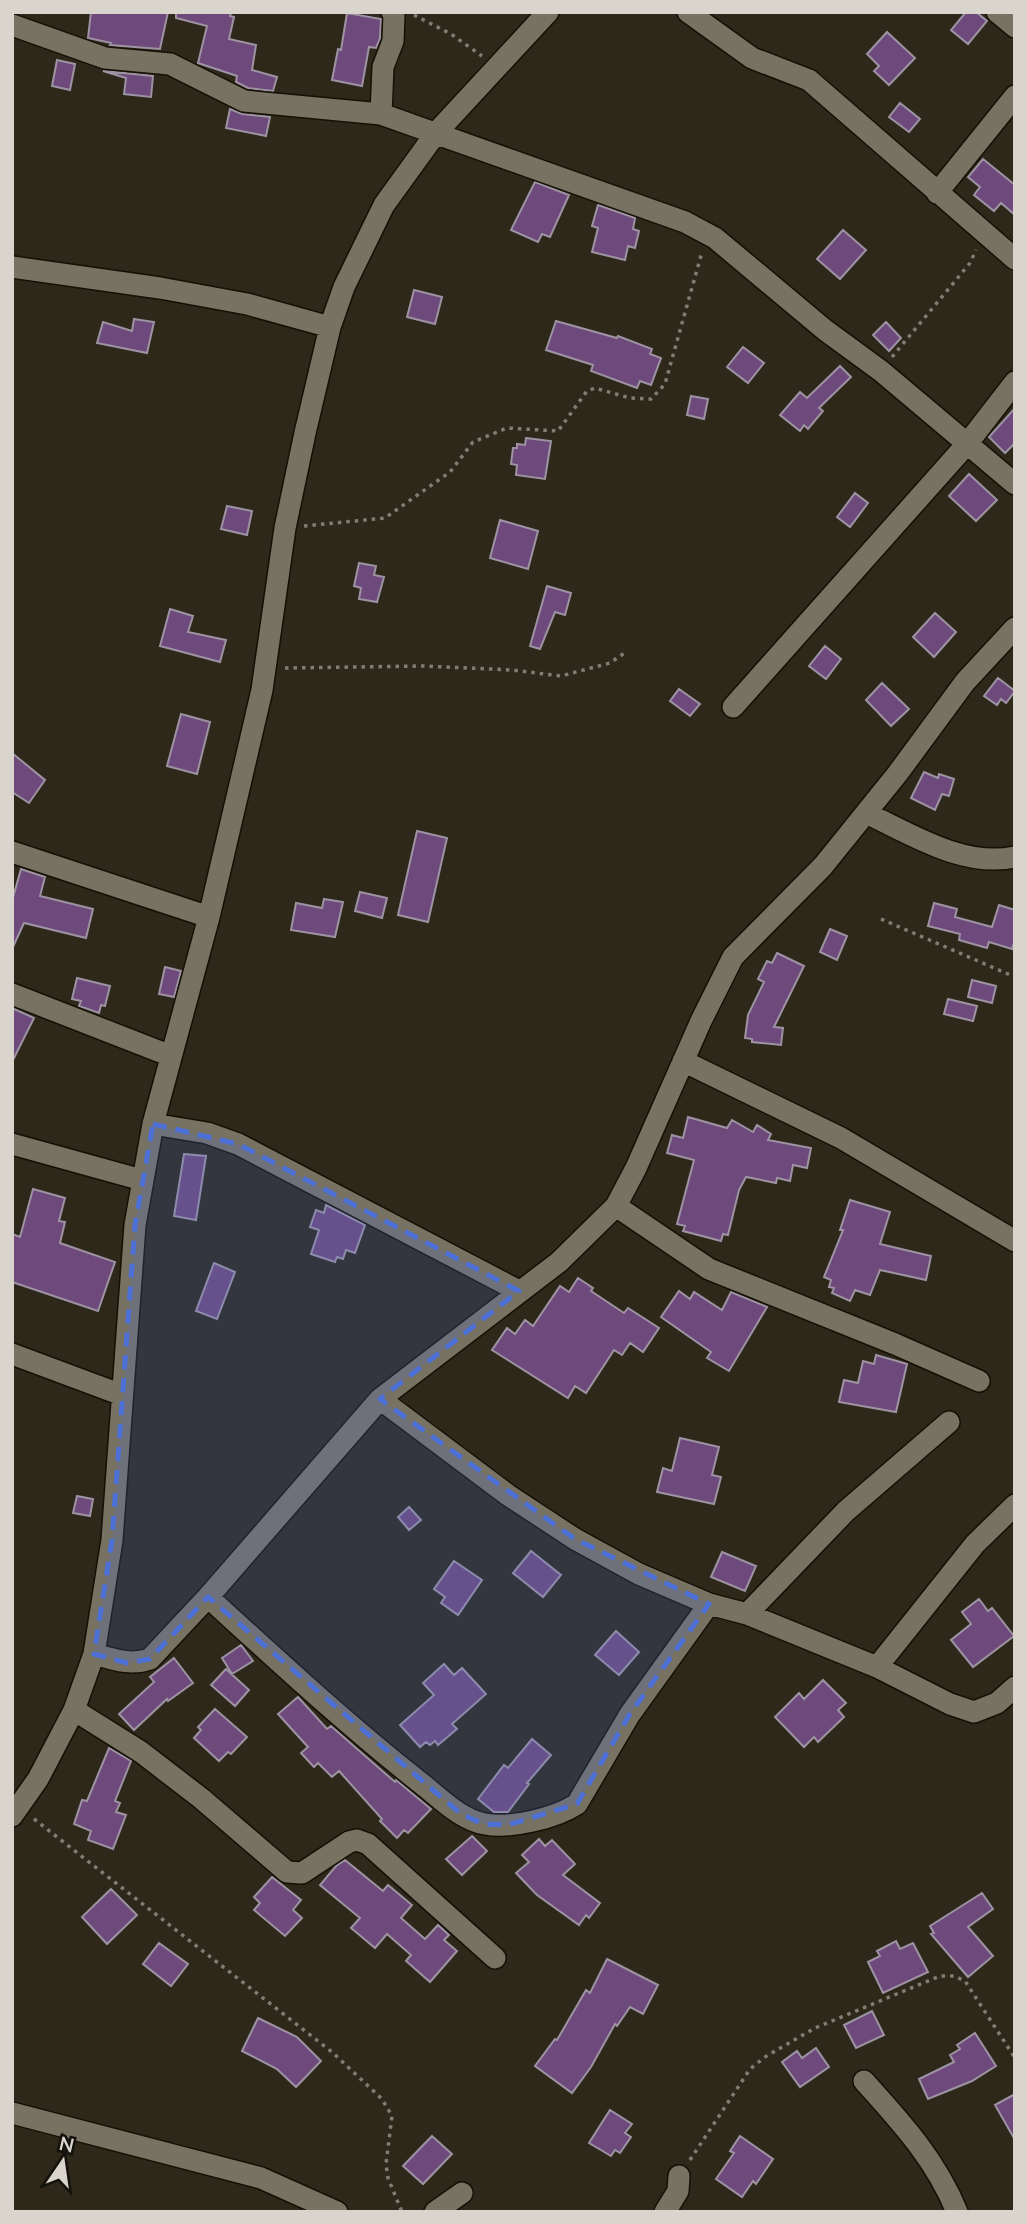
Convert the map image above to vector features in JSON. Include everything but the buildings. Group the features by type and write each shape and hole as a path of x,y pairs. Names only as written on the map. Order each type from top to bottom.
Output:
{"street":[{"path":"381,114 383,67 393,40 392,12"},
{"path":"15,1811 38,1779 74,1710 94,1654 112,1540 135,1225 142,1180 153,1124 209,917 266,669 285,528 304,433 330,327 344,287 384,205 436,133 548,12"},
{"path":"688,12 752,58 809,80 1015,259"},
{"path":"997,12 1015,27"},
{"path":"12,25 106,58 170,64 244,101 381,114 685,222 707,233 825,330 881,371 1015,484"},
{"path":"937,193 1015,96"},
{"path":"12,267 222,299 330,327"},
{"path":"733,707 967,443 1015,382"},
{"path":"94,1654 127,1663 139,1663 149,1658 208,1597 380,1399 559,1262 616,1206 733,957 823,866 965,682 1015,628"},
{"path":"866,813 956,852 984,859 1015,857"},
{"path":"12,852 209,917"},
{"path":"12,994 171,1056"},
{"path":"683,1061 841,1138 1015,1241"},
{"path":"153,1124 206,1133 238,1144 519,1291"},
{"path":"12,1144 142,1180"},
{"path":"616,1206 709,1269 979,1381"},
{"path":"12,1354 122,1395"},
{"path":"380,1399 508,1495 575,1539 639,1574 709,1604 747,1614 877,1667 950,1704 974,1712 997,1703 1015,1687"},
{"path":"747,1614 846,1511 949,1422"},
{"path":"877,1667 975,1544 1015,1505"},
{"path":"208,1597 383,1753 461,1814 483,1824 508,1825 565,1812 577,1804 630,1714 709,1604"},
{"path":"74,1710 141,1752 202,1799 287,1872 302,1873 349,1842 357,1840 368,1844 495,1958"},
{"path":"864,2081 919,2143 942,2177 957,2212"},
{"path":"12,2113 261,2178 337,2212"},
{"path":"666,2212 678,2191 679,2176"},
{"path":"435,2212 461,2193"}],"path":[{"path":"408,12 452,34 498,68"},
{"path":"881,371 970,262 983,232"},
{"path":"285,528 385,518 450,472 473,442 507,428 558,431 587,391 595,388 630,398 651,399 665,384 707,233"},
{"path":"266,669 424,666 512,670 561,676 611,663 626,653"},
{"path":"881,919 1015,977"},
{"path":"15,1811 332,2052 382,2099 392,2116 386,2164 388,2178 402,2212"},
{"path":"679,2176 743,2078 765,2057 815,2028 940,1976 954,1976 965,1981 1015,2058"}],"highlighted area":[{"path":"153,1124 238,1144 519,1291 380,1399 575,1539 709,1604 630,1714 577,1804 508,1825 483,1824 461,1814 208,1597 150,1659 127,1663 94,1654 112,1540 135,1225"}]}
